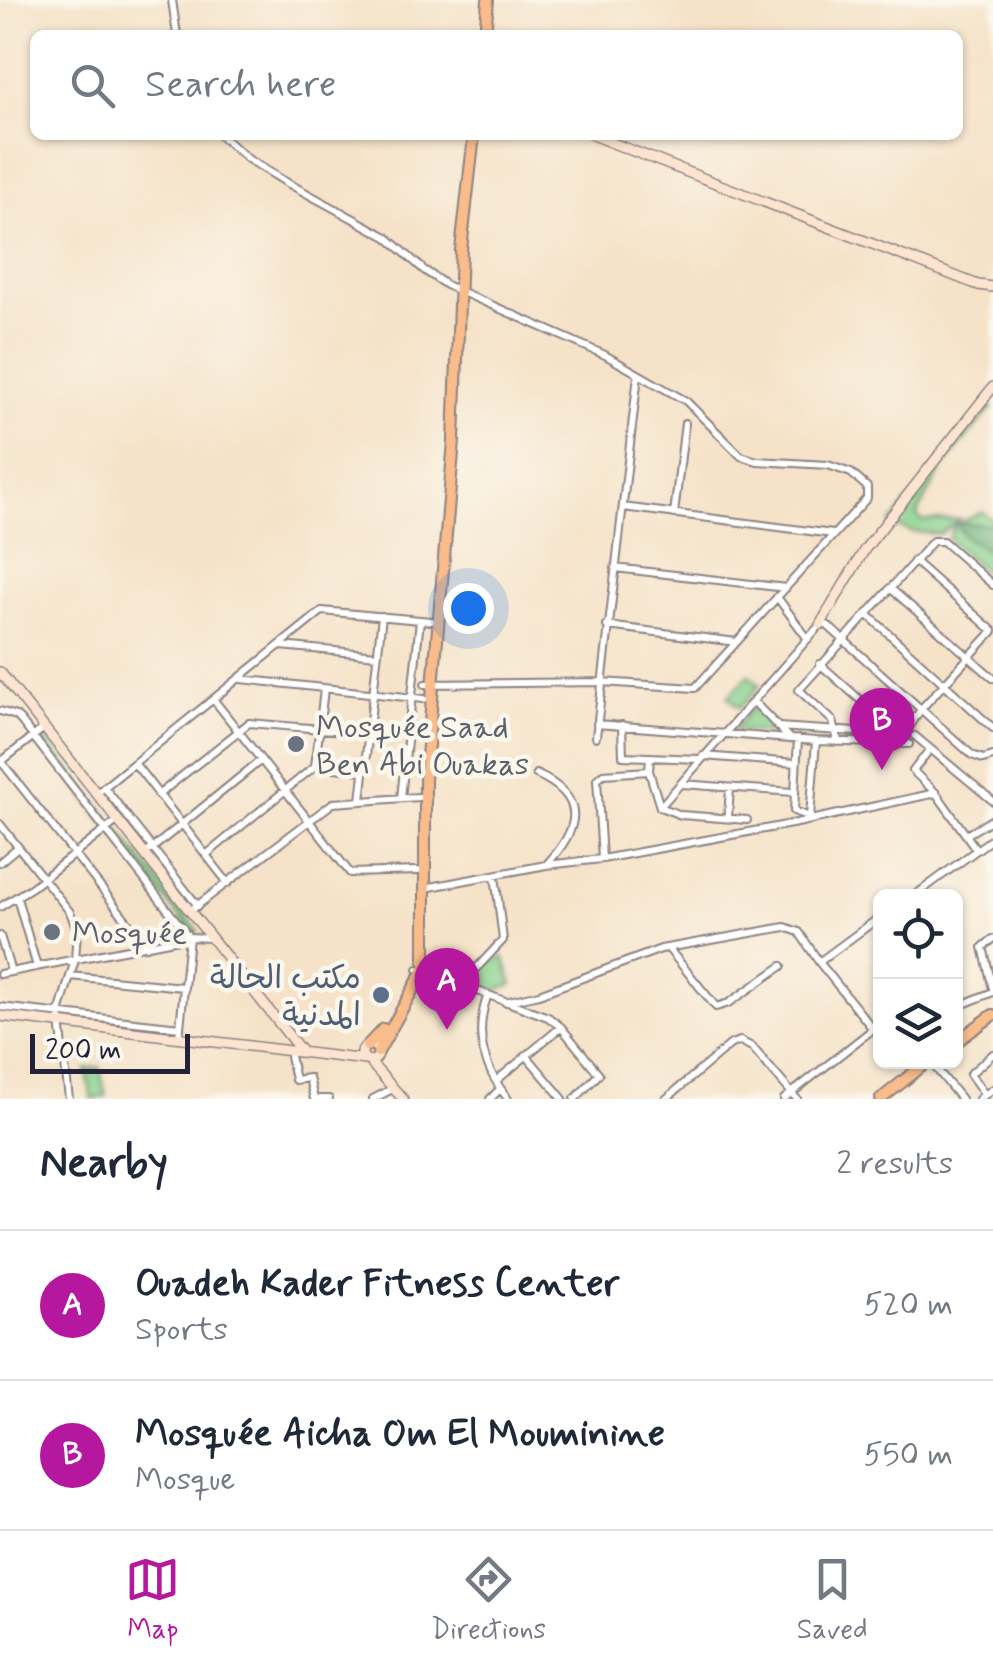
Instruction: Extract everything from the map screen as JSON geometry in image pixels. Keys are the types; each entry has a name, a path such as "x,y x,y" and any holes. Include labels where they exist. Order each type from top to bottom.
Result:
{"main road":[{"path":"485,30 488,0"},
{"path":"0,1016 60,1018 180,1032 347,1058 370,1054 421,970 426,621 446,461 470,140"},
{"path":"605,140 993,288"},
{"path":"421,970 418,698 428,684 453,464 457,290"},
{"path":"820,625 865,549 993,387"},
{"path":"0,672 100,790 117,821 148,851 193,909 209,938 302,1052"},
{"path":"963,1037 993,1016"},
{"path":"370,1054 403,1099"},
{"path":"881,1099 920,1069"}],"street":[{"path":"172,0 176,30"},
{"path":"226,140 284,181 388,236 424,270 457,290 604,356 698,409 741,456 758,461 828,465 860,480 866,487 867,498 696,688 601,682 428,684"},
{"path":"596,737 638,374"},
{"path":"674,514 685,423"},
{"path":"623,507 833,534"},
{"path":"838,741 833,721 799,690 933,541 939,538 993,585"},
{"path":"902,734 993,632 914,561"},
{"path":"616,568 786,588"},
{"path":"890,588 993,678"},
{"path":"778,597 808,639"},
{"path":"261,760 148,851 100,790 322,611 426,621 401,798"},
{"path":"866,614 993,728"},
{"path":"361,800 382,616"},
{"path":"660,807 820,625 827,625 977,759 993,756"},
{"path":"607,626 737,642"},
{"path":"279,646 378,655"},
{"path":"820,664 909,744"},
{"path":"239,679 418,698"},
{"path":"206,855 315,766 324,689"},
{"path":"214,700 350,872 418,871"},
{"path":"753,701 794,739 794,811 810,819"},
{"path":"0,711 16,716 33,736 189,938 180,1032"},
{"path":"158,794 253,721 369,733"},
{"path":"597,724 909,744"},
{"path":"622,725 621,755 796,763"},
{"path":"778,727 910,732 993,801"},
{"path":"44,728 0,761 147,946"},
{"path":"909,744 915,736"},
{"path":"810,819 816,740"},
{"path":"930,750 913,772 936,793 976,849"},
{"path":"650,757 660,807"},
{"path":"135,764 228,884"},
{"path":"315,766 364,771"},
{"path":"602,858 597,779 602,774 650,771"},
{"path":"536,774 564,790 574,812 566,842 546,865"},
{"path":"681,784 794,792"},
{"path":"728,817 730,788"},
{"path":"424,888 936,793"},
{"path":"193,909 337,801 419,797"},
{"path":"660,807 681,815 747,820"},
{"path":"966,835 993,819"},
{"path":"0,907 117,821"},
{"path":"0,824 44,878 77,930 75,960 60,1018 69,1099"},
{"path":"923,889 993,838"},
{"path":"0,862 18,847"},
{"path":"460,986 503,940 495,875"},
{"path":"17,898 37,967"},
{"path":"819,962 873,922"},
{"path":"505,1002 539,994 668,948 785,927 799,932 819,962 873,1023"},
{"path":"0,936 10,972"},
{"path":"0,974 189,938 209,938"},
{"path":"963,1003 993,990 984,944 993,939"},
{"path":"668,948 716,1007 782,966"},
{"path":"421,970 548,1018 562,1027 600,1074 575,1099"},
{"path":"70,976 184,987"},
{"path":"487,997 478,1034 498,1085 508,1099"},
{"path":"0,1006 60,1018"},
{"path":"490,1099 526,1056 562,1027"},
{"path":"784,1099 794,1096 873,1031"},
{"path":"666,1099 731,1044 740,1041 752,1047 794,1096"},
{"path":"289,1050 296,1080 309,1078 316,1099 329,1099"},
{"path":"993,1054 970,1074 982,1097 993,1090"},
{"path":"526,1056 563,1099"},
{"path":"935,1069 961,1099"},
{"path":"373,1099 394,1088"}],"green space":[{"path":"988,406 992,408 943,467 917,515 922,521 960,519 940,534 912,532 890,524"},
{"path":"982,512 993,524 957,525 993,553 993,579 948,539 954,526"},
{"path":"956,524 993,524 993,553 965,537"},
{"path":"749,675 760,685 740,708 728,697"},
{"path":"752,708 778,733 733,731"},
{"path":"42,733 111,820 106,824 38,737"},
{"path":"117,828 198,931 193,934 112,831"},
{"path":"504,957 513,984 494,991 468,981 487,963"},
{"path":"100,1067 106,1097 92,1099 86,1069"}],"place":[{"name":"Mosquée Saad Ben Abi Ouakas","path":"296,744"},
{"name":"Mosquée Aicha Om El Mouminine","path":"882,770"},
{"name":"Mosquée","path":"52,932"},
{"name":"مكتب الحالة المدنية","path":"381,995"},
{"name":"Ouadeh Kader Fitness Center","path":"447,1030"}]}
